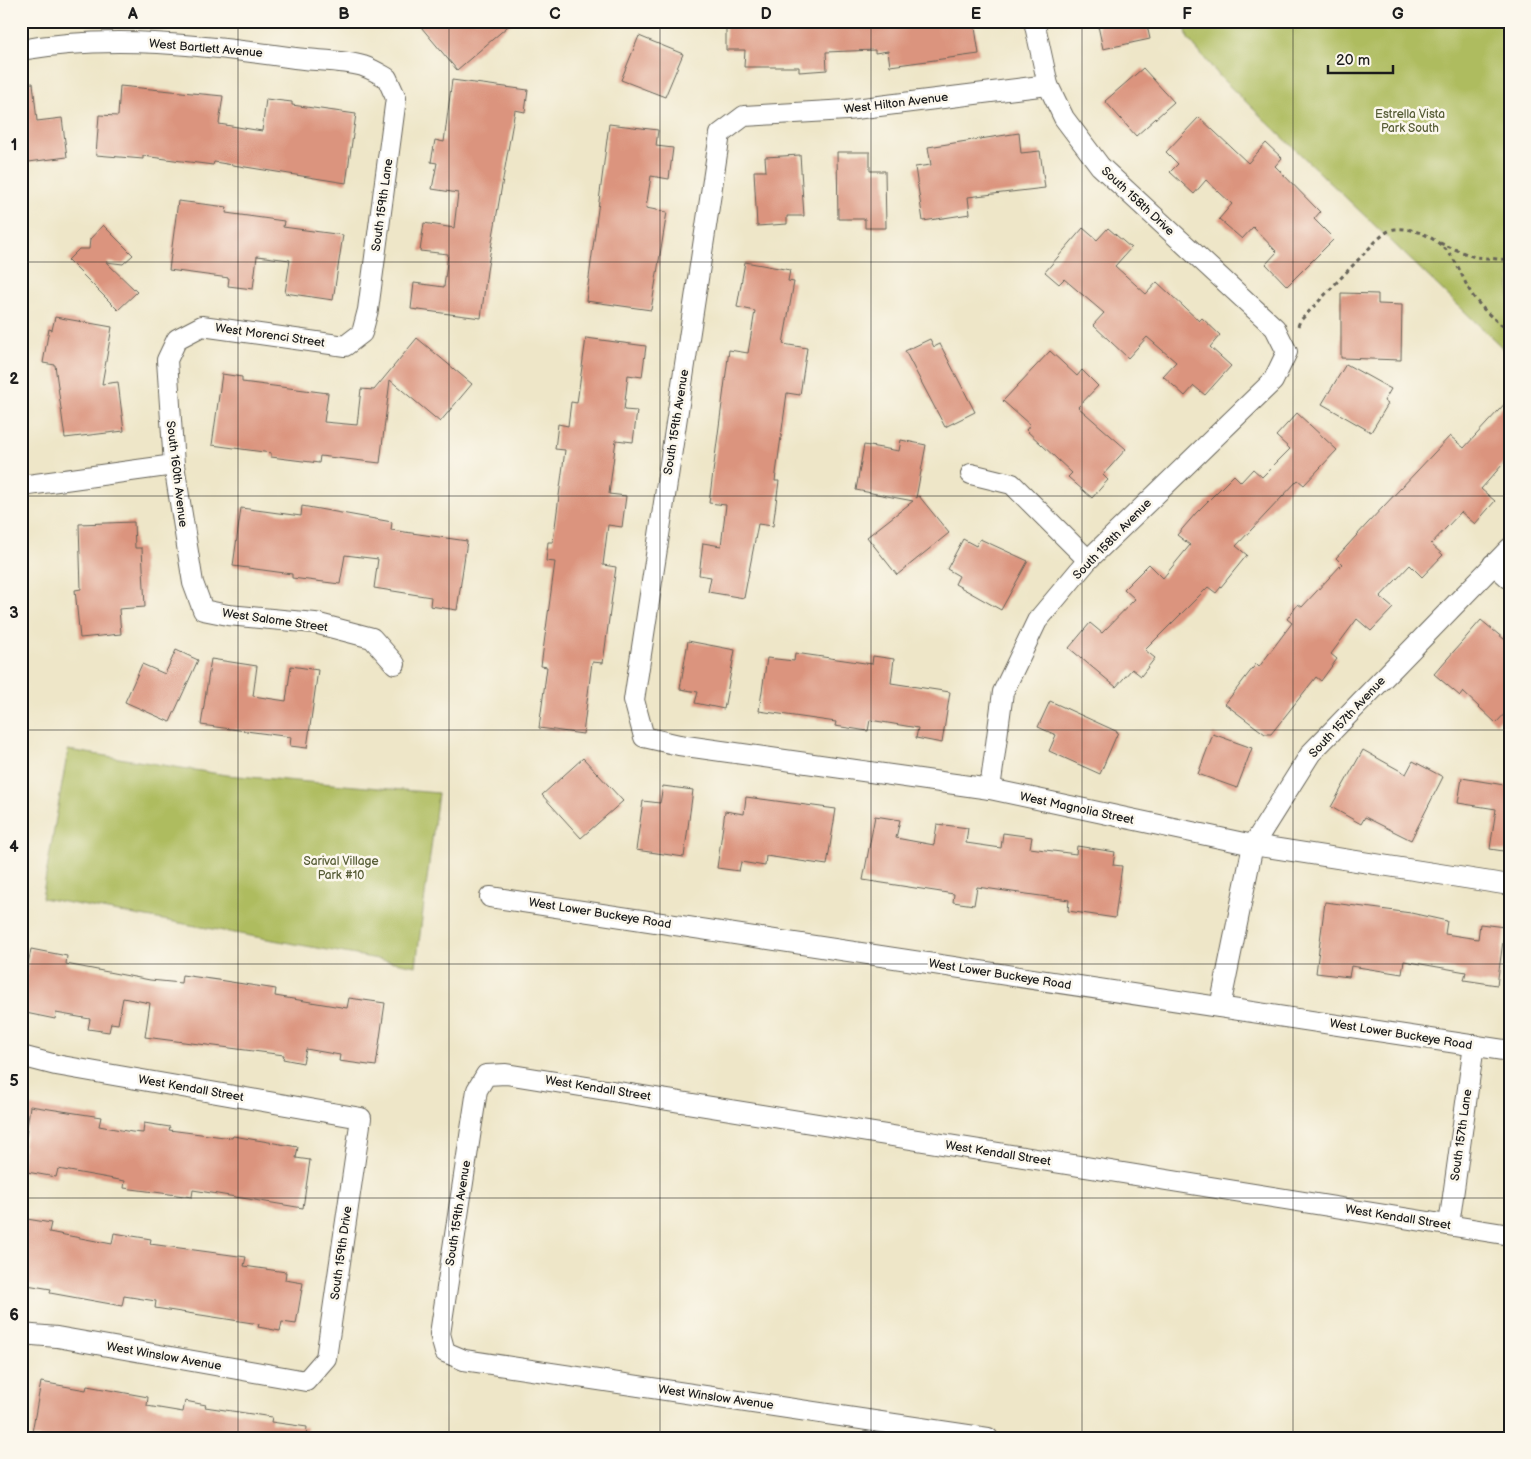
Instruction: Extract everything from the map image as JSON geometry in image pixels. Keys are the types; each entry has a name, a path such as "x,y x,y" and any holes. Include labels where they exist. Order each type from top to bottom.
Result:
{"street":[{"name":"South 158th Drive","path":"1034,21 1048,85 1064,118 1100,166 1275,328 1288,352"},
{"name":"West Bartlett Avenue","path":"21,50 45,46 106,42 234,49 363,66 387,78"},
{"name":"South 159th Lane","path":"362,333 368,310 396,98 387,78"},
{"name":"West Hilton Avenue","path":"744,116 847,110 1048,85"},
{"name":"South 159th Avenue","path":"644,737 634,700 720,134 744,116"},
{"name":"West Morenci Street","path":"177,339 202,326 345,346 362,333"},
{"name":"South 160th Avenue","path":"177,339 167,360 174,465 193,583 203,610"},
{"name":"South 158th Avenue","path":"990,789 1003,692 1037,621 1088,560 1273,380 1288,352"},
{"path":"21,486 174,465"},
{"path":"971,474 1012,484 1088,560"},
{"name":"South 157th Avenue","path":"1220,1007 1253,845 1311,753 1510,548"},
{"path":"1493,564 1510,579"},
{"name":"West Salome Street","path":"203,610 228,615 316,624 372,638 394,664"},
{"name":"West Magnolia Street","path":"644,737 679,745 990,789 1253,845 1510,884"},
{"name":"West Lower Buckeye Road","path":"490,897 1510,1050"},
{"name":"South 157th Lane","path":"1449,1225 1474,1045"},
{"name":"West Kendall Street","path":"21,1056 56,1065 361,1118"},
{"name":"West Kendall Street","path":"486,1075 506,1074 1510,1235"},
{"name":"South 159th Avenue","path":"445,1352 440,1334 477,1090 486,1075"},
{"name":"South 159th Drive","path":"306,1380 326,1358 361,1118"},
{"name":"West Winslow Avenue","path":"21,1334 57,1338 306,1380"},
{"name":"West Winslow Avenue","path":"445,1352 464,1360 988,1438"}],"path":[{"path":"1288,352 1300,321 1386,232 1394,229 1405,229 1474,256 1510,260"},
{"path":"1439,243 1455,260 1476,300 1510,331"}],"green space":[{"name":"Estrella Vista Park South","path":"1184,21 1510,21 1510,355 1222,79 1188,39"},
{"name":"Sarival Village Park #10","path":"68,750 226,775 438,793 416,966 42,898"}],"building":[{"path":"416,21 514,21 457,70"},
{"path":"726,21 974,21 979,54 890,66 888,51 875,53 875,50 826,52 827,70 799,72 799,67 744,67 745,50 726,50"},
{"path":"1097,21 1146,21 1150,39 1103,49"},
{"path":"639,36 683,54 665,97 621,80"},
{"path":"1143,68 1174,102 1136,136 1105,101"},
{"path":"452,80 528,90 525,112 515,110 487,271 481,318 411,309 414,283 444,287 448,254 420,251 424,223 454,228 458,193 432,189 437,163 431,162 435,140 444,142"},
{"path":"33,83 37,121 62,118 67,157 21,163 21,84"},
{"path":"120,86 223,96 219,124 262,131 266,99 292,102 292,105 356,114 346,183 214,162 213,165 143,156 143,159 96,155 99,115 118,116"},
{"path":"1199,117 1248,163 1266,143 1282,158 1275,166 1320,212 1314,219 1334,239 1287,286 1266,264 1277,252 1253,227 1242,239 1219,219 1232,204 1206,180 1194,194 1170,172 1178,164 1166,152"},
{"path":"609,124 658,130 656,146 673,148 669,179 651,176 646,208 667,212 651,310 586,301"},
{"path":"1019,133 1021,153 1040,151 1045,188 968,197 970,214 923,221 915,167 931,165 928,147"},
{"path":"837,152 870,152 870,171 885,171 886,228 865,228 865,219 838,219"},
{"path":"800,155 804,216 787,216 787,224 757,226 754,171 766,171 765,157"},
{"path":"178,201 227,207 226,213 284,221 283,227 343,235 333,300 285,293 290,260 257,256 253,289 228,286 229,278 169,270"},
{"path":"103,225 133,255 123,264 106,262 137,292 118,310 68,260 79,249 89,249 90,239"},
{"path":"1083,228 1097,240 1108,228 1131,248 1115,266 1146,294 1157,282 1199,321 1202,318 1220,335 1210,347 1231,366 1205,395 1194,386 1185,396 1163,376 1176,362 1147,337 1128,358 1093,325 1104,313 1064,279 1059,284 1045,272"},
{"path":"745,262 790,270 788,281 794,282 783,344 807,348 800,395 787,393 775,481 779,481 773,526 758,524 744,598 708,592 711,577 699,575 703,543 721,546 726,505 709,503 729,350 748,353 755,311 737,307"},
{"path":"1341,293 1378,294 1378,304 1402,305 1401,360 1341,358"},
{"path":"55,317 112,327 102,384 118,382 124,431 65,438 55,365 43,363 49,329 52,330"},
{"path":"417,338 472,384 440,422 390,380 380,463 320,456 319,463 271,457 271,453 212,445 222,374 242,377 242,382 328,393 324,422 357,425 361,389 374,390"},
{"path":"586,338 646,346 642,377 628,375 624,410 637,411 633,442 616,440 609,494 626,496 622,527 608,525 603,565 616,567 603,663 592,662 583,734 539,728 547,667 541,666 555,562 546,561 548,542 553,542 565,450 555,449 558,424 568,426 571,402 577,403"},
{"path":"930,339 934,347 940,344 975,412 945,427 905,351"},
{"path":"1050,351 1077,376 1082,370 1098,386 1078,407 1126,449 1103,475 1108,480 1092,498 1068,477 1072,473 1026,430 1030,425 1003,401"},
{"path":"1346,364 1391,389 1384,401 1388,404 1371,432 1322,404"},
{"path":"1510,398 1510,456 1481,489 1495,501 1475,524 1461,512 1431,544 1443,555 1422,577 1410,565 1380,597 1393,608 1371,631 1357,619 1331,654 1337,659 1321,681 1316,677 1271,734 1265,734 1225,704 1256,664 1259,667 1292,623 1287,619 1298,604 1302,607 1342,564 1336,558 1367,524 1450,436 1464,448"},
{"path":"1297,413 1337,450 1304,485 1298,480 1236,546 1247,555 1216,593 1208,587 1145,650 1155,658 1141,676 1132,669 1116,687 1069,648 1090,623 1102,633 1135,599 1124,589 1149,564 1163,578 1190,545 1177,535 1234,475 1241,482 1253,469 1262,477 1290,449 1276,436"},
{"path":"901,440 926,445 916,498 919,496 949,533 897,575 867,537 913,501 856,490 864,445 899,451"},
{"path":"302,506 392,522 391,530 467,541 457,610 430,606 431,597 374,588 378,559 345,555 340,584 292,578 292,574 233,566 241,508 301,516"},
{"path":"134,522 135,548 142,548 145,607 119,609 121,634 80,638 75,590 81,589 79,524"},
{"path":"963,539 976,546 980,539 1028,561 1001,610 955,584 959,576 947,569"},
{"path":"1481,620 1510,644 1510,708 1496,723 1463,692 1460,696 1434,674"},
{"path":"688,641 735,650 724,709 695,703 698,692 680,689"},
{"path":"176,650 198,660 170,722 125,702 142,664 165,674"},
{"path":"795,653 872,664 873,656 894,659 891,683 950,692 942,743 916,738 918,728 870,720 868,731 835,726 836,722 759,711 767,658 794,661"},
{"path":"211,659 257,666 253,696 286,701 291,666 318,670 307,748 290,746 291,737 201,725"},
{"path":"1050,701 1118,732 1100,774 1049,751 1056,735 1038,727"},
{"path":"1213,734 1252,748 1237,788 1198,774"},
{"path":"1363,750 1406,774 1413,761 1443,777 1411,840 1365,817 1361,824 1331,807"},
{"path":"583,758 623,801 581,838 542,795"},
{"path":"1462,778 1510,786 1510,852 1490,849 1496,809 1458,803"},
{"path":"663,786 693,790 684,857 636,850 643,801 660,803"},
{"path":"746,797 836,809 827,865 766,856 765,866 741,862 739,871 717,868 725,811 744,814"},
{"path":"875,816 900,820 896,838 934,845 937,824 968,828 966,843 1001,848 1003,833 1032,837 1030,848 1076,854 1077,846 1115,852 1113,865 1122,866 1115,918 1068,911 1069,900 977,887 974,905 953,902 954,894 863,880"},
{"path":"1325,902 1411,913 1447,921 1445,934 1478,939 1480,924 1505,927 1497,985 1464,980 1466,972 1404,961 1402,974 1351,966 1349,977 1316,973"},
{"path":"31,949 67,956 66,964 150,980 181,983 182,975 218,980 276,989 275,996 347,1008 349,998 385,1003 376,1066 339,1061 340,1055 306,1049 303,1063 283,1059 284,1055 145,1037 150,1003 123,998 118,1024 111,1023 109,1032 88,1029 90,1019 56,1013 55,1019 21,1012 21,1000"},
{"path":"30,1106 101,1117 99,1126 132,1132 143,1133 144,1123 170,1127 169,1130 232,1138 233,1136 298,1147 296,1158 310,1160 303,1208 193,1190 192,1197 124,1188 125,1181 58,1169 56,1177 21,1171"},
{"path":"21,1218 51,1223 49,1232 112,1244 114,1233 151,1239 150,1244 246,1257 244,1266 286,1272 285,1280 303,1283 296,1324 282,1322 280,1331 258,1327 259,1324 155,1308 156,1301 124,1296 122,1306 50,1293 51,1289 21,1284"},
{"path":"41,1382 86,1390 87,1386 148,1397 147,1406 183,1412 185,1401 206,1405 205,1407 272,1417 271,1422 307,1427 306,1438 31,1438"}]}
